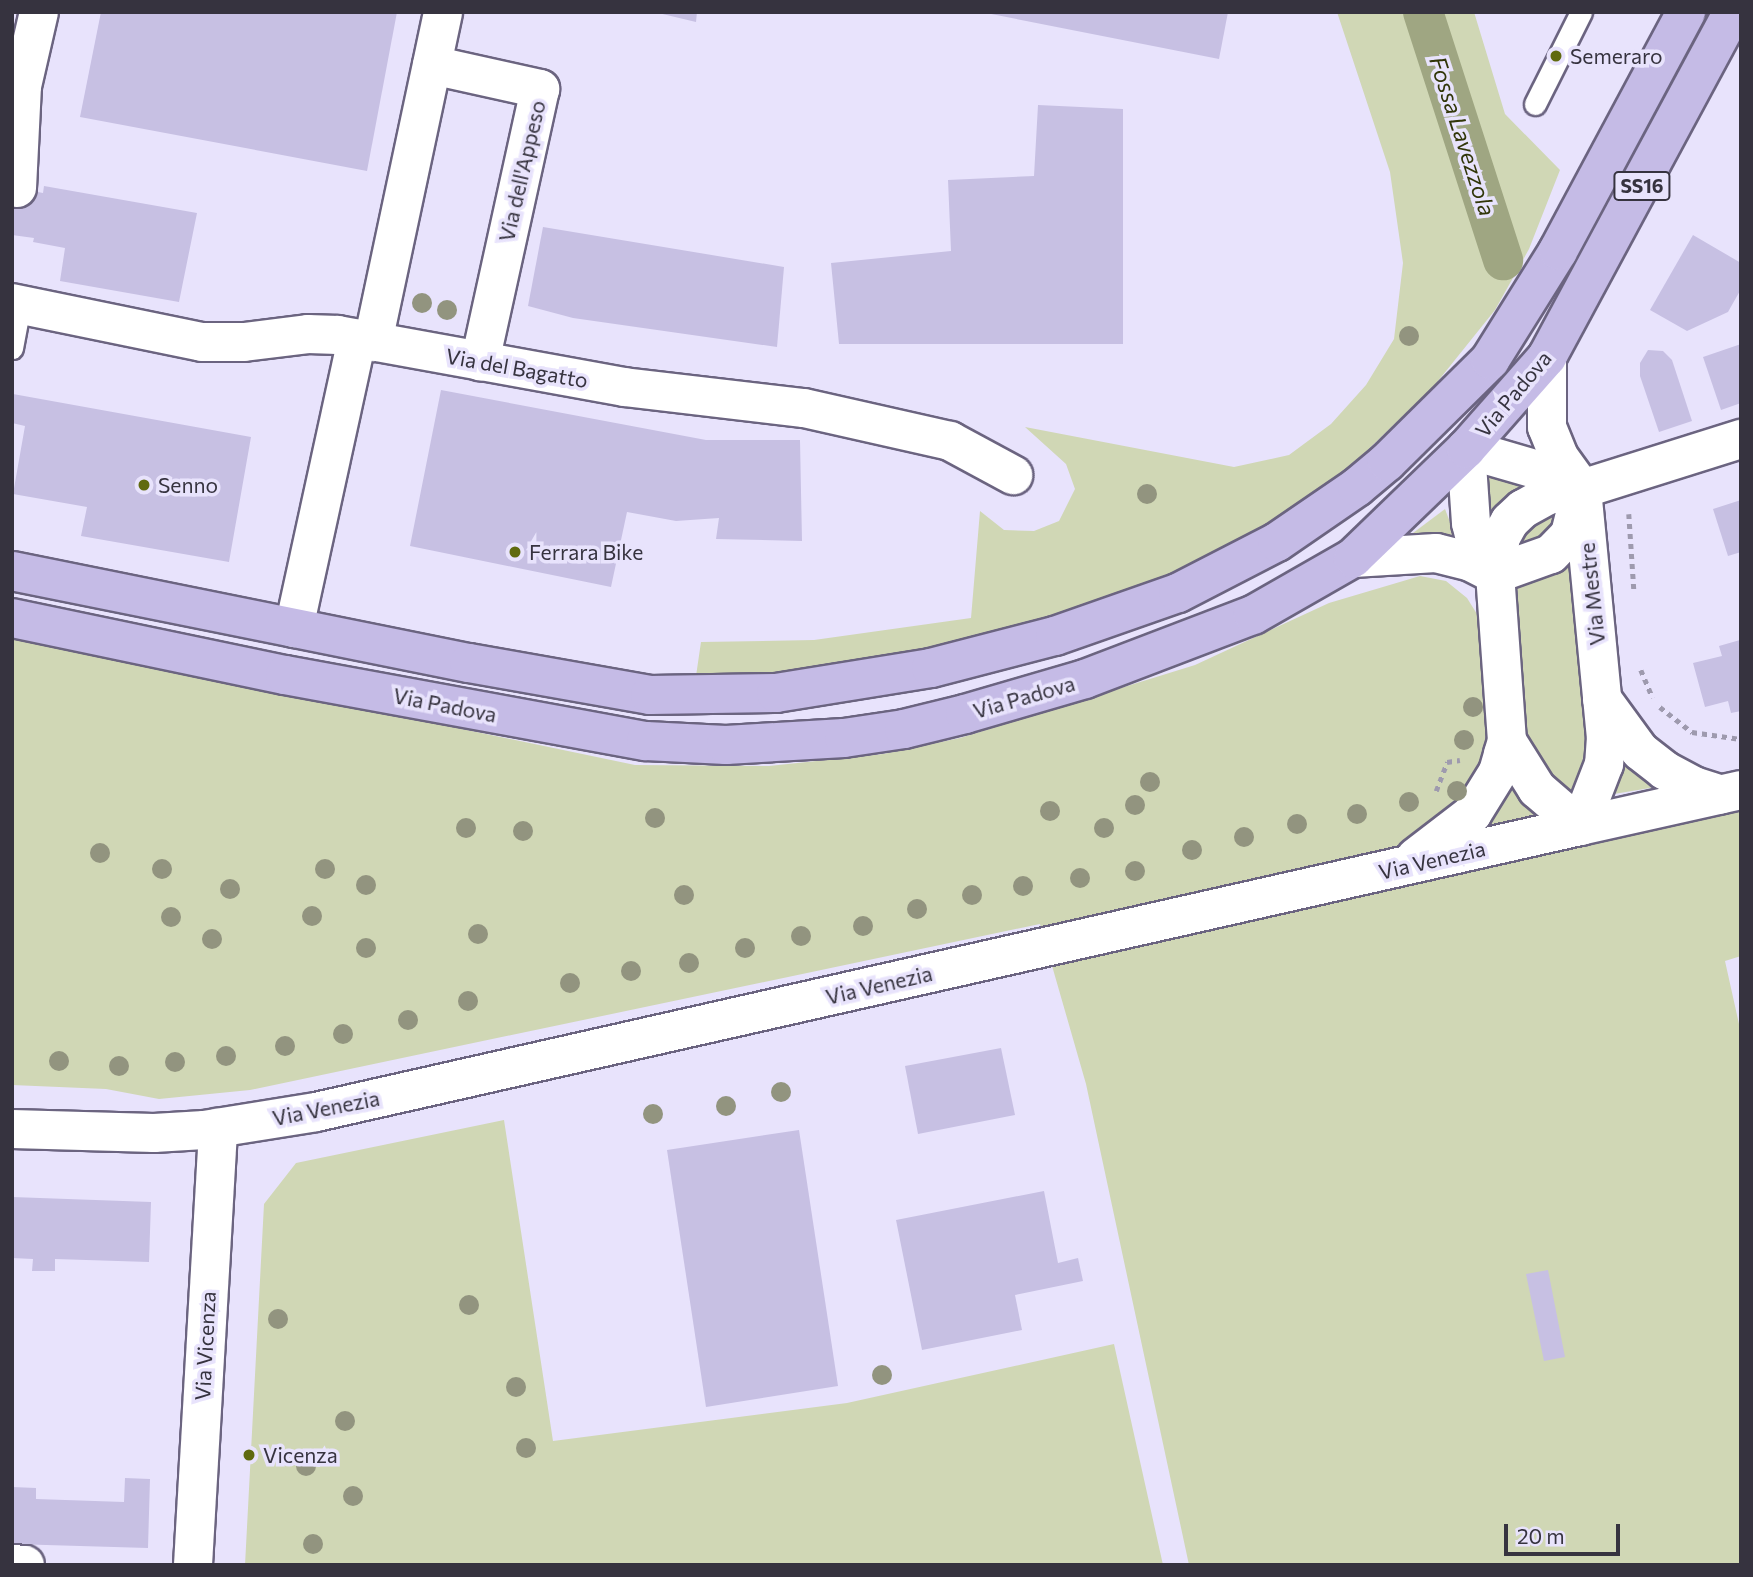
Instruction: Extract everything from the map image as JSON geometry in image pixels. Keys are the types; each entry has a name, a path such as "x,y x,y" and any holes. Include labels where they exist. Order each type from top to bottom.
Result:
{"main road":[{"name":"Via Padova","path":"12,571 294,628 650,695 776,693 931,668 1055,636 1178,593 1277,542 1357,486 1490,360 1558,251 1686,12"},
{"name":"Via Padova","path":"12,618 285,675 646,741 726,745 844,738 904,729 1085,679 1252,615 1353,558 1466,449 1547,357 1733,12"},
{"path":"1658,66 1698,78"},
{"path":"1432,415 1466,449"},
{"path":"285,675 294,628"},
{"path":"646,741 650,695"}],"street":[{"path":"16,188 22,86 38,12"},
{"path":"294,628 443,12"},
{"name":"Via dell'Appeso","path":"432,65 540,89 480,361"},
{"name":"Via del Bagatto","path":"16,304 202,342 222,344 308,334 365,340 624,387 804,408 950,441 1013,475"},
{"path":"1547,357 1547,427 1559,457 1582,489"},
{"path":"1401,867 1472,814 1498,772 1507,741 1496,574 1502,537 1510,522 1548,495 1582,489 1741,439"},
{"path":"1496,574 1476,543 1471,523 1466,449 1545,472 1582,489"},
{"name":"Via Mestre","path":"1496,574 1551,554 1570,534 1582,489"},
{"name":"Via Mestre","path":"1580,826 1604,764 1606,737 1582,489"},
{"path":"1353,558 1436,553 1471,562 1496,574"},
{"path":"1602,699 1648,758 1694,786 1731,793"},
{"path":"1507,741 1537,789 1580,826"},
{"name":"Via Venezia","path":"12,1129 130,1134 218,1128 316,1112 1731,793"},
{"name":"Via Vicenza","path":"193,1565 218,1128"},
{"path":"12,1564 25,1565"}],"lane":[{"path":"1535,104 1581,12"},
{"path":"12,348 16,304"}],"path":[{"path":"1626,475 1634,595"},
{"path":"1639,662 1655,703 1674,721 1692,732 1741,739"}],"green space":[{"path":"1337,12 1474,12 1505,114 1560,170 1529,249 1495,310 1434,386 1347,470 1254,537 1145,589 1013,633 859,665 778,677 696,676 701,642 814,640 971,618 980,511 1004,530 1034,531 1059,521 1075,489 1066,464 1025,427 1234,467 1289,455 1331,424 1366,385 1394,339 1403,263 1390,172"},
{"path":"1480,473 1532,487 1491,528"},
{"path":"1555,504 1570,514 1549,539 1506,558 1536,516"},
{"path":"1445,509 1459,546 1409,536"},
{"path":"1578,548 1594,749 1574,809 1545,775 1540,757 1521,730 1512,581"},
{"path":"1420,576 1446,581 1467,598 1482,622 1496,711 1486,775 1420,836 1389,850 1741,801 1741,956 1725,961 1741,1033 1741,1565 1189,1565 1086,1084 1040,924 250,1090 159,1099 106,1089 12,1085 12,635 635,765 769,766 883,754 960,738 1195,665 1329,603"},
{"path":"1616,735 1674,784 1608,795"},
{"path":"1508,763 1547,815 1467,831"},
{"path":"504,1120 553,1441 847,1403 1114,1344 1163,1565 245,1565 264,1204 296,1163"}],"building":[{"path":"101,12 397,12 367,171 80,117"},
{"path":"654,12 697,12 696,22"},
{"path":"981,12 1228,12 1219,59"},
{"path":"1038,105 1123,109 1123,344 839,344 831,263 951,251 948,180 1034,176"},
{"path":"44,186 197,213 179,302 60,281 65,248 33,242 34,238 12,235 12,187 43,193"},
{"path":"543,227 784,267 777,347 573,318 528,306"},
{"path":"1693,235 1741,263 1741,289 1728,312 1687,331 1650,310"},
{"path":"1741,344 1741,403 1721,410 1703,357"},
{"path":"1648,350 1663,351 1672,360 1692,421 1659,432 1640,376 1640,363"},
{"path":"441,390 706,440 800,440 802,541 716,539 719,518 676,521 627,512 611,587 410,546"},
{"path":"13,394 251,437 229,562 81,536 87,507 13,494 25,426 12,423"},
{"path":"1741,500 1741,552 1728,556 1713,509"},
{"path":"1740,640 1741,711 1731,713 1728,701 1705,707 1693,663 1722,656 1719,646"},
{"path":"1001,1048 1015,1115 918,1134 905,1066"},
{"path":"799,1130 838,1386 706,1407 667,1150"},
{"path":"1044,1191 1058,1263 1078,1258 1083,1281 1015,1295 1022,1330 922,1350 896,1220"},
{"path":"12,1197 151,1202 149,1262 55,1259 55,1271 32,1271 33,1259 12,1258"},
{"path":"1548,1270 1565,1357 1544,1361 1526,1274"},
{"path":"125,1478 150,1479 148,1548 12,1544 12,1487 36,1488 36,1499 124,1502"}],"waterway":[{"name":"Fossa Lavezzola","path":"1423,12 1503,260"}],"place":[{"name":"Semeraro","path":"1556,56"},
{"name":"Senno","path":"144,485"},
{"name":"Ferrara Bike","path":"515,552"},
{"name":"Vicenza","path":"249,1455"}]}
